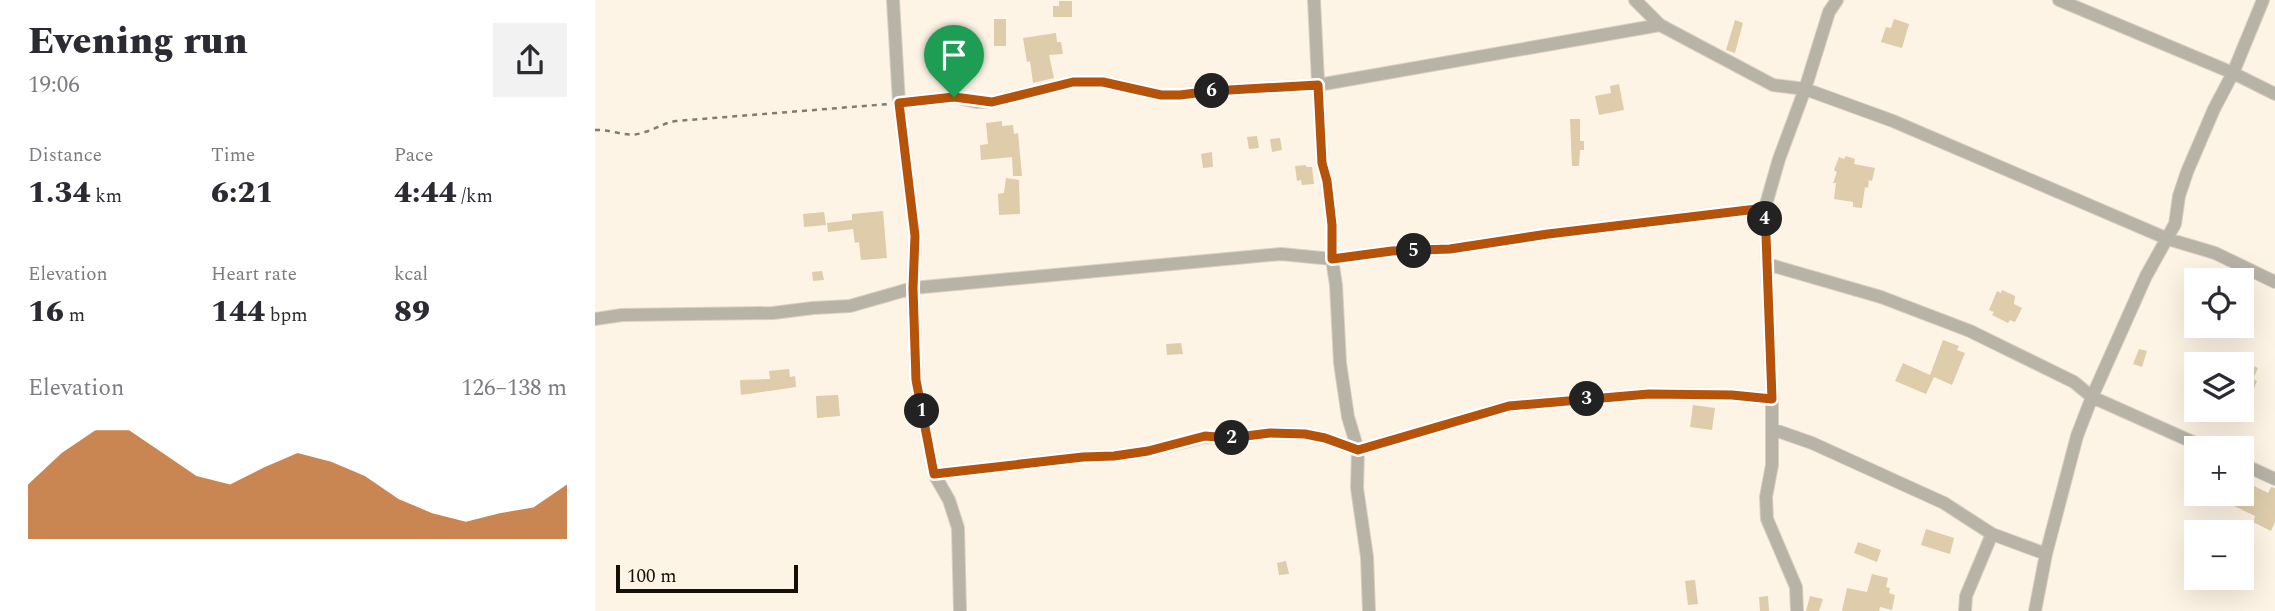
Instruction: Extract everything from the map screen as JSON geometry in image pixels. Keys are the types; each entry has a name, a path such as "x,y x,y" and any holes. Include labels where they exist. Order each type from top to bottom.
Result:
{"street":[{"path":"893,0 899,103 915,236 913,288 916,380 934,474 949,500 958,528 960,611"},
{"path":"1314,0 1322,163 1332,225 1340,363 1348,417 1358,450 1357,488 1367,557 1369,611"},
{"path":"1635,0 1660,25 1773,85 1805,89 1893,121 2168,239 2215,253 2275,282"},
{"path":"1797,611 1796,587 1767,519 1766,496 1772,465 1772,399 1765,208 1829,12 1837,0"},
{"path":"2059,0 2233,73 2275,94"},
{"path":"2035,611 2046,554 2077,436 2146,276 2175,224 2179,196 2187,172 2263,0"},
{"path":"899,103 954,97 992,102 1073,82 1103,82 1161,95 1318,85 1660,25"},
{"path":"595,319 622,315 773,313 850,306 913,288 1280,254 1332,259 1392,251 1450,249 1548,234 1765,208"},
{"path":"1767,264 1881,297 1970,331 2074,383 2092,397 2184,438"},
{"path":"934,474 1114,456 1148,451 1205,436 1230,438 1270,433 1305,434 1358,450 1509,406 1649,394 1732,395 1772,399"},
{"path":"1772,429 1812,443 1944,503 1992,534 2046,554"},
{"path":"2254,469 2275,479"},
{"path":"1965,611 1966,596 1992,534"}],"path":[{"path":"595,130 615,134 641,134 663,123 676,121 899,103"}],"building":[{"path":"1059,1 1072,1 1072,17 1053,17 1053,6 1059,6"},
{"path":"994,19 1006,19 1006,46 994,46"},
{"path":"1894,19 1909,24 1902,48 1881,42 1886,27 1891,28"},
{"path":"1735,20 1743,23 1735,53 1726,50"},
{"path":"1056,33 1063,54 1049,55 1054,78 1033,83 1023,38"},
{"path":"1619,84 1624,110 1599,115 1595,96 1611,93 1610,86"},
{"path":"1570,119 1580,119 1580,141 1584,141 1584,150 1580,150 1579,166 1572,166"},
{"path":"1002,121 1002,126 1013,125 1014,134 1018,133 1022,176 1013,176 1012,157 981,160 980,145 988,144 986,123"},
{"path":"1257,136 1259,148 1249,149 1247,137"},
{"path":"1280,138 1282,150 1272,152 1270,139"},
{"path":"1212,152 1213,167 1203,168 1201,154"},
{"path":"1846,156 1855,159 1854,164 1875,168 1872,181 1869,180 1868,188 1865,187 1862,208 1853,207 1853,202 1834,199 1836,183 1833,183 1837,172 1834,170 1839,157 1844,159"},
{"path":"1295,166 1312,167 1314,184 1302,185 1301,180 1297,181"},
{"path":"1006,178 1019,180 1020,214 999,215 998,194 1004,193"},
{"path":"883,211 887,258 861,260 859,242 855,243 853,229 828,232 827,223 852,220 852,214"},
{"path":"824,212 826,225 804,227 803,214"},
{"path":"822,271 824,280 813,281 812,272"},
{"path":"2002,290 2015,296 2014,304 2022,308 2015,322 2010,320 2008,323 1992,315 1994,312 1989,310 1997,291 2001,293"},
{"path":"1943,340 1959,346 1957,350 1965,353 1952,385 1934,377 1926,394 1895,381 1903,363 1930,375"},
{"path":"1181,343 1183,354 1167,355 1166,344"},
{"path":"2139,349 2147,351 2142,367 2133,364"},
{"path":"789,369 790,377 795,376 796,387 741,395 740,380 770,379 769,371"},
{"path":"838,395 840,416 817,418 816,396"},
{"path":"1693,405 1715,408 1712,430 1690,427"},
{"path":"2254,486 2268,493 2271,487 2275,488 2275,522 2271,531 2254,522 2255,516 2234,506 2254,506"},
{"path":"1926,529 1954,538 1950,554 1921,545"},
{"path":"1858,542 1881,550 1877,562 1854,553"},
{"path":"1286,561 1289,574 1279,575 1277,563"},
{"path":"1872,574 1888,578 1886,587 1890,588 1889,593 1895,595 1892,610 1880,607 1879,611 1842,611 1847,588 1867,592"},
{"path":"1695,580 1698,604 1688,605 1685,581"},
{"path":"1768,596 1769,611 1760,611 1759,597"},
{"path":"1810,596 1823,599 1819,611 1806,611"}],"route":[{"path":"1073,82 1103,82 1161,95 1318,85 1322,163 1332,225 1332,259 1392,251 1450,249 1548,234 1765,208 1772,399 1732,395 1649,394 1509,406 1358,450 1305,434 1270,433 1230,438 1205,436 1148,451 1114,456 934,474 916,380 913,288 915,236 899,103 954,97 992,102 1073,82"}]}
